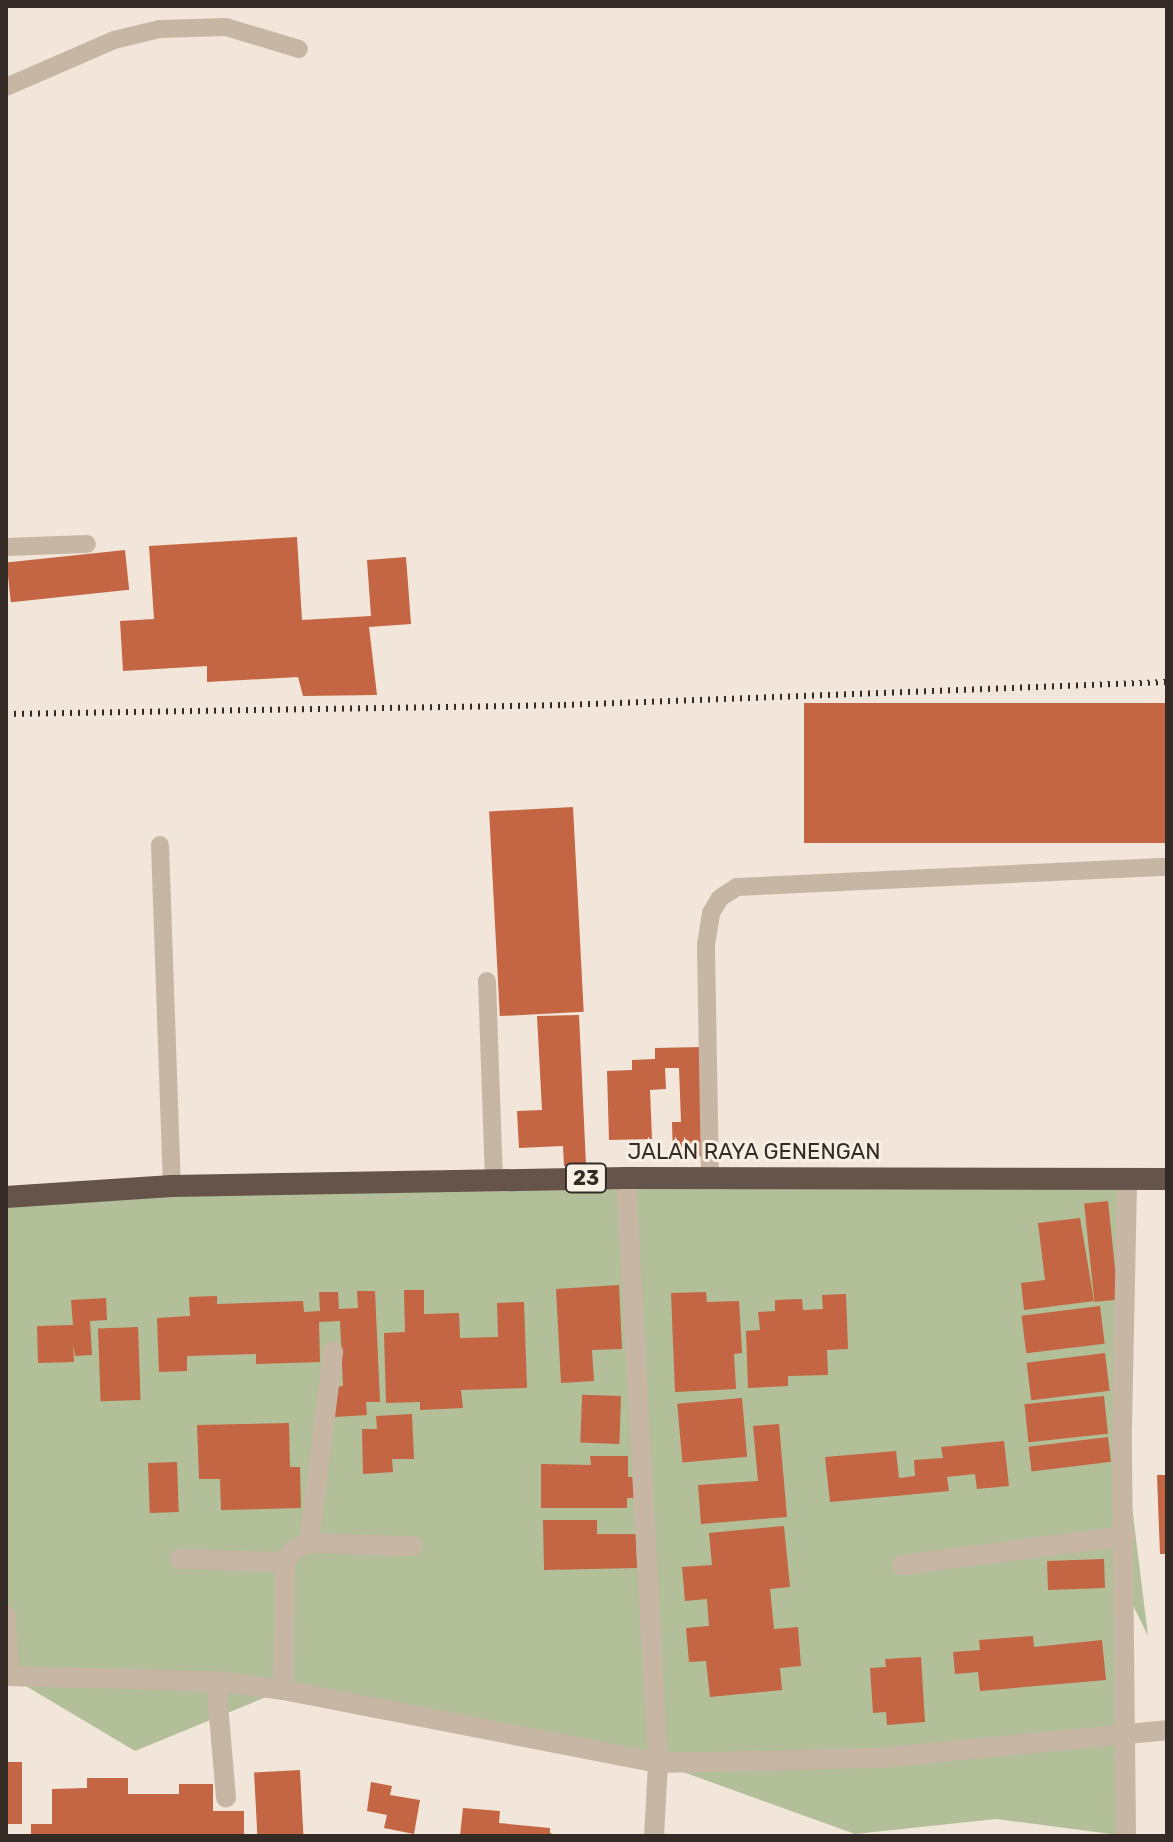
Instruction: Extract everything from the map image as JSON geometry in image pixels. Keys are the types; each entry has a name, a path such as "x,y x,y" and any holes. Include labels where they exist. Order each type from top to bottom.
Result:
{"highway":[{"name":"JALAN RAYA GENENGAN","path":"6,1197 172,1186 626,1178 1167,1179"}],"street":[{"path":"626,1178 658,1763 654,1836"},
{"path":"1126,1836 1122,1734 1125,1536 1122,1425 1127,1179"},
{"path":"309,1543 333,1352"},
{"path":"902,1565 1125,1536"},
{"path":"283,1690 285,1562 293,1550 309,1543 413,1546"},
{"path":"180,1559 285,1562"},
{"path":"6,1615 7,1676 216,1681 283,1690 658,1763 878,1758 1167,1730"},
{"path":"216,1681 226,1798"}],"lane":[{"path":"6,87 114,40 160,29 226,27 299,49"},
{"path":"6,547 87,544"},
{"path":"160,845 172,1186"},
{"path":"710,1177 706,945 711,913 720,898 737,887 1167,867"},
{"path":"487,981 494,1181"}],"green space":[{"path":"1127,1179 1122,1425 1148,1636 1127,1593 1126,1836 996,1819 855,1834 658,1763 283,1690 135,1751 9,1676 6,1682 6,1197"}],"building":[{"path":"297,537 302,620 371,616 367,560 406,557 411,624 369,627 377,695 303,696 298,677 207,682 207,666 123,671 120,621 154,619 149,546"},
{"path":"125,550 129,590 11,602 7,562"},
{"path":"804,703 1167,703 1167,843 804,843"},
{"path":"573,807 584,1012 500,1016 489,811"},
{"path":"579,1015 586,1165 564,1166 563,1146 519,1148 517,1111 542,1110 537,1016"},
{"path":"703,1047 707,1156 673,1157 672,1122 681,1122 679,1068 665,1068 666,1089 650,1090 652,1139 609,1140 607,1071 632,1070 632,1060 655,1059 655,1048"},
{"path":"1108,1201 1118,1299 1094,1302 1084,1204"},
{"path":"1080,1218 1094,1301 1024,1310 1021,1283 1045,1280 1038,1223"},
{"path":"619,1285 622,1349 592,1350 594,1381 561,1383 556,1289"},
{"path":"404,1290 424,1290 424,1314 459,1313 460,1338 498,1337 497,1303 524,1302 527,1388 461,1390 463,1408 420,1410 420,1402 386,1403 384,1333 405,1332"},
{"path":"357,1291 375,1291 380,1402 366,1402 367,1415 335,1417 334,1387 343,1386 340,1321 319,1322 320,1362 256,1364 256,1354 187,1356 187,1371 159,1372 157,1318 190,1316 189,1297 217,1296 217,1304 303,1301 304,1312 320,1311 319,1292 338,1292 339,1309 358,1308"},
{"path":"706,1292 707,1302 739,1301 742,1353 734,1354 736,1389 675,1392 671,1293"},
{"path":"846,1294 848,1349 827,1350 828,1375 788,1376 788,1386 748,1388 746,1331 760,1330 758,1312 775,1311 775,1300 802,1299 803,1310 823,1309 822,1295"},
{"path":"106,1298 107,1320 90,1321 92,1355 75,1356 73,1344 74,1362 38,1363 37,1326 73,1325 71,1300"},
{"path":"1100,1306 1105,1344 1026,1353 1022,1316"},
{"path":"138,1327 141,1400 101,1401 98,1328"},
{"path":"1105,1353 1110,1391 1031,1400 1027,1363"},
{"path":"582,1395 621,1396 619,1444 580,1443"},
{"path":"1104,1396 1108,1434 1028,1442 1024,1404"},
{"path":"742,1398 747,1457 682,1462 677,1404"},
{"path":"412,1414 414,1459 392,1459 393,1472 363,1474 362,1429 377,1429 376,1416"},
{"path":"289,1423 290,1467 300,1467 301,1508 221,1510 220,1479 199,1479 197,1425"},
{"path":"779,1424 787,1517 701,1524 698,1485 758,1481 753,1426"},
{"path":"1108,1437 1111,1462 1032,1472 1029,1447"},
{"path":"1004,1441 1009,1486 977,1489 975,1474 947,1477 949,1491 830,1502 825,1457 896,1451 899,1478 915,1476 914,1460 943,1458 941,1447"},
{"path":"590,1456 628,1456 628,1477 638,1477 637,1498 627,1498 627,1508 541,1508 541,1464 591,1465"},
{"path":"177,1462 179,1512 150,1513 148,1463"},
{"path":"1157,1475 1167,1475 1167,1554 1160,1554"},
{"path":"543,1520 597,1520 597,1534 636,1534 637,1568 544,1570"},
{"path":"784,1526 790,1587 770,1589 774,1629 798,1627 801,1666 780,1668 782,1690 710,1697 706,1661 689,1662 686,1628 709,1626 707,1599 685,1601 682,1567 712,1565 709,1533"},
{"path":"1104,1559 1105,1588 1048,1590 1047,1561"},
{"path":"1033,1636 1034,1647 1102,1640 1106,1680 980,1691 978,1672 955,1674 953,1652 980,1650 979,1640"},
{"path":"921,1657 925,1722 887,1725 886,1712 873,1713 870,1668 886,1667 885,1659"},
{"path":"6,1762 22,1762 22,1824 6,1824"},
{"path":"300,1770 303,1836 257,1836 254,1772"},
{"path":"87,1778 128,1778 128,1794 179,1794 179,1784 213,1784 213,1811 244,1811 244,1836 31,1836 31,1824 52,1824 52,1789 87,1788"},
{"path":"371,1782 392,1786 390,1795 420,1800 414,1834 384,1828 387,1815 367,1811"},
{"path":"463,1808 500,1811 499,1823 550,1828 550,1833 558,1836 460,1836"}],"railway":[{"path":"6,714 564,705 1167,682"}]}
